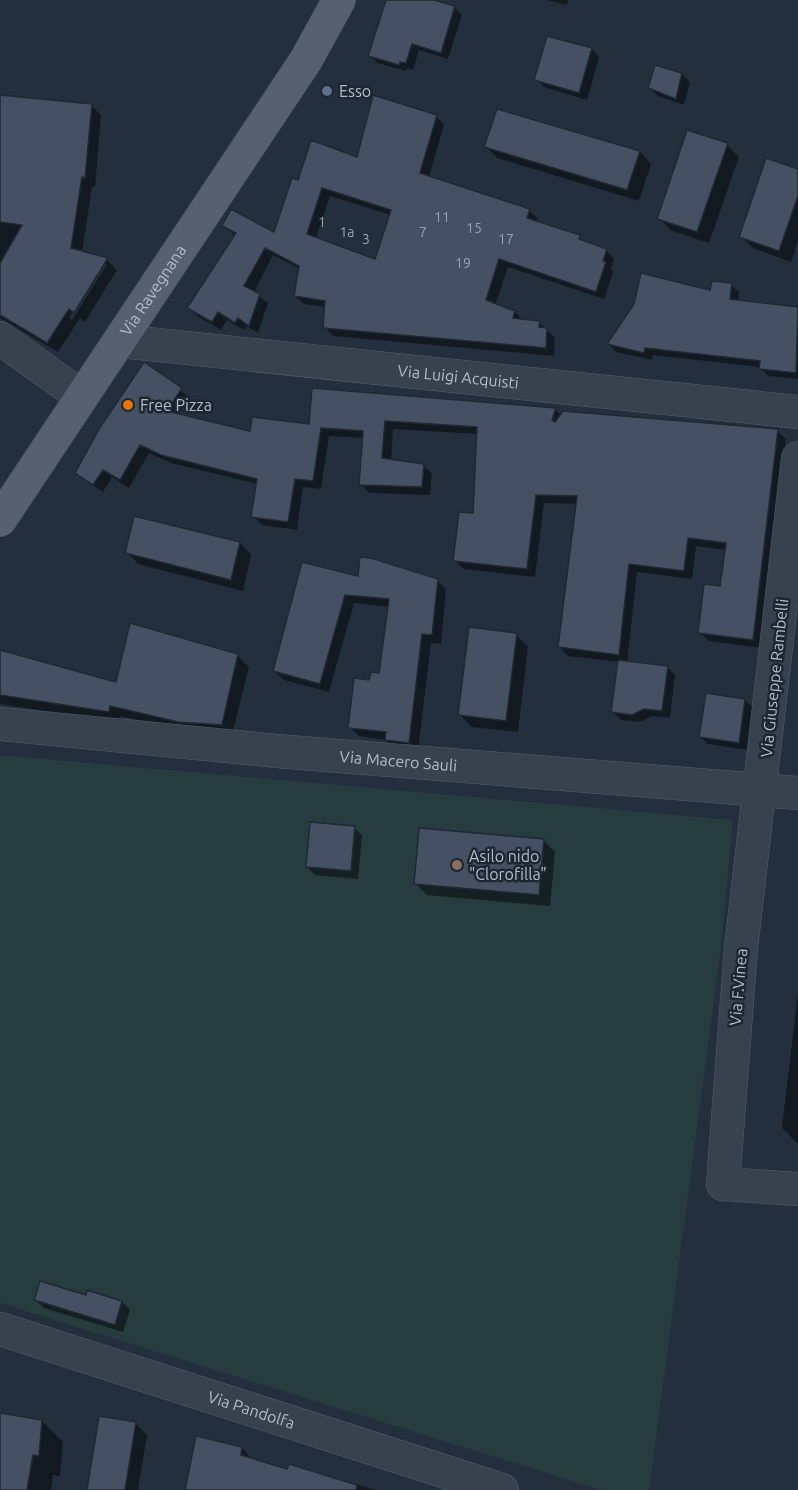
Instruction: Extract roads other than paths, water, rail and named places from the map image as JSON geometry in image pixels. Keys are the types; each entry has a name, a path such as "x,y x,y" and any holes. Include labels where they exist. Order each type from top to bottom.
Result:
{"main road":[{"name":"Via Ravegnana","path":"306,60 322,0"},
{"name":"Via Ravegnana","path":"0,520 306,60 339,0"}],"street":[{"path":"0,338 81,396"},
{"name":"Via Luigi Acquisti","path":"120,341 798,412"},
{"name":"Via Giuseppe Rambelli","path":"761,791 798,458"},
{"name":"Via Macero Sauli","path":"0,724 277,751 798,793"},
{"name":"Via F.Vinea","path":"761,791 741,948 723,1184 798,1189"},
{"name":"Via Pandolfa","path":"0,1329 502,1490"}],"place":[{"name":"Esso","path":"327,91"},
{"name":"Free Pizza","path":"128,405"},
{"name":"Asilo nido \"Clorofilla\"","path":"457,865"}]}
